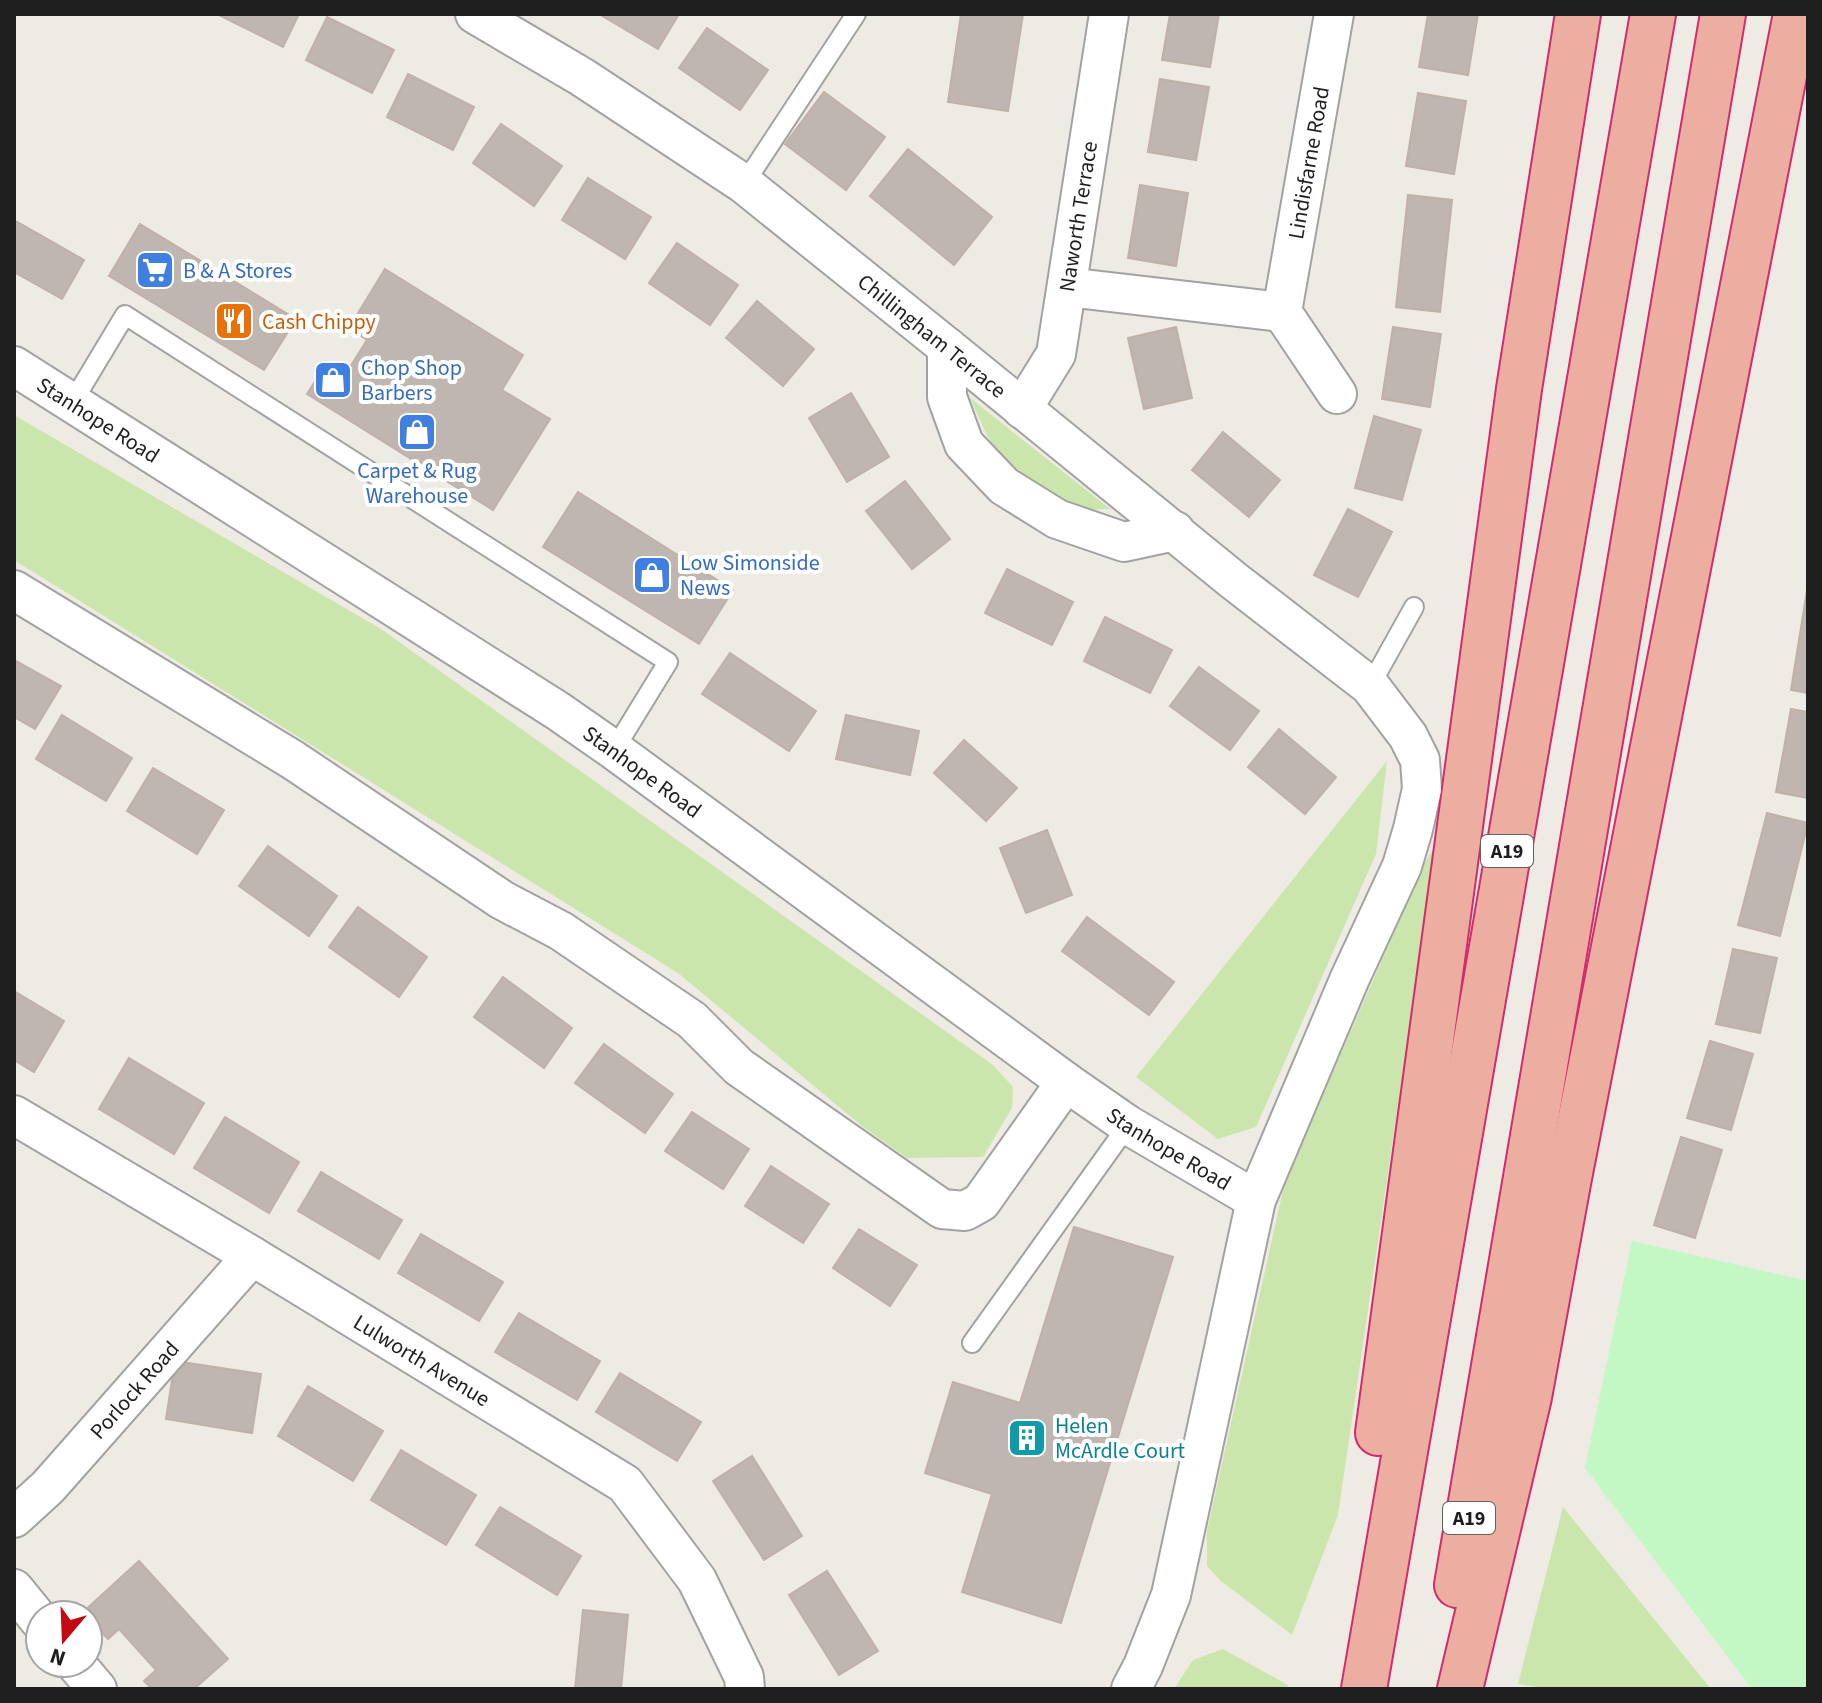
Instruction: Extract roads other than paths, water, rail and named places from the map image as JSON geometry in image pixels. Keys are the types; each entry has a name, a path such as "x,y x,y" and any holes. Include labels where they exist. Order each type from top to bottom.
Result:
{"highway":[{"path":"1349,1689 1363,1541 1519,389 1578,14"},
{"name":"A19","path":"1364,1689 1653,14"},
{"name":"A19","path":"1440,1689 1723,14"},
{"path":"1460,1689 1529,1397 1796,14"}],"street":[{"name":"Chillingham Terrace","path":"475,14 582,77 744,184 1233,580 1370,686 1408,736 1420,760 1422,789 1402,866 1350,978 1256,1200 1171,1595 1131,1689"},
{"name":"Naworth Terrace","path":"1022,409 1056,354 1109,14"},
{"name":"Lindisfarne Road","path":"1282,312 1334,14"},
{"path":"1067,287 1282,312 1337,394"},
{"path":"947,347 947,397 964,444 1004,486 1057,519 1124,542 1175,531"},
{"name":"Stanhope Road","path":"14,366 558,711 1066,1082 1128,1125 1256,1200"},
{"path":"14,590 293,760 502,900 561,931 692,1020 739,1067 942,1209 965,1211 981,1202 1066,1082"},
{"name":"Lulworth Avenue","path":"14,1115 625,1484 697,1580 744,1677 745,1689"},
{"name":"Porlock Road","path":"14,1518 48,1487 252,1256"}],"lane":[{"path":"744,184 856,14"},
{"path":"72,403 125,315 668,662 614,750"},
{"path":"1370,686 1414,607"},
{"path":"972,1343 1128,1125"}],"place":[{"name":"B & A Stores","path":"155,270"},
{"name":"Cash Chippy","path":"234,321"},
{"name":"Chop Shop Barbers","path":"333,380"},
{"name":"Carpet & Rug Warehouse","path":"417,432"},
{"name":"Low Simonside News","path":"652,575"},
{"name":"Helen McArdle Court","path":"1027,1438"}]}
